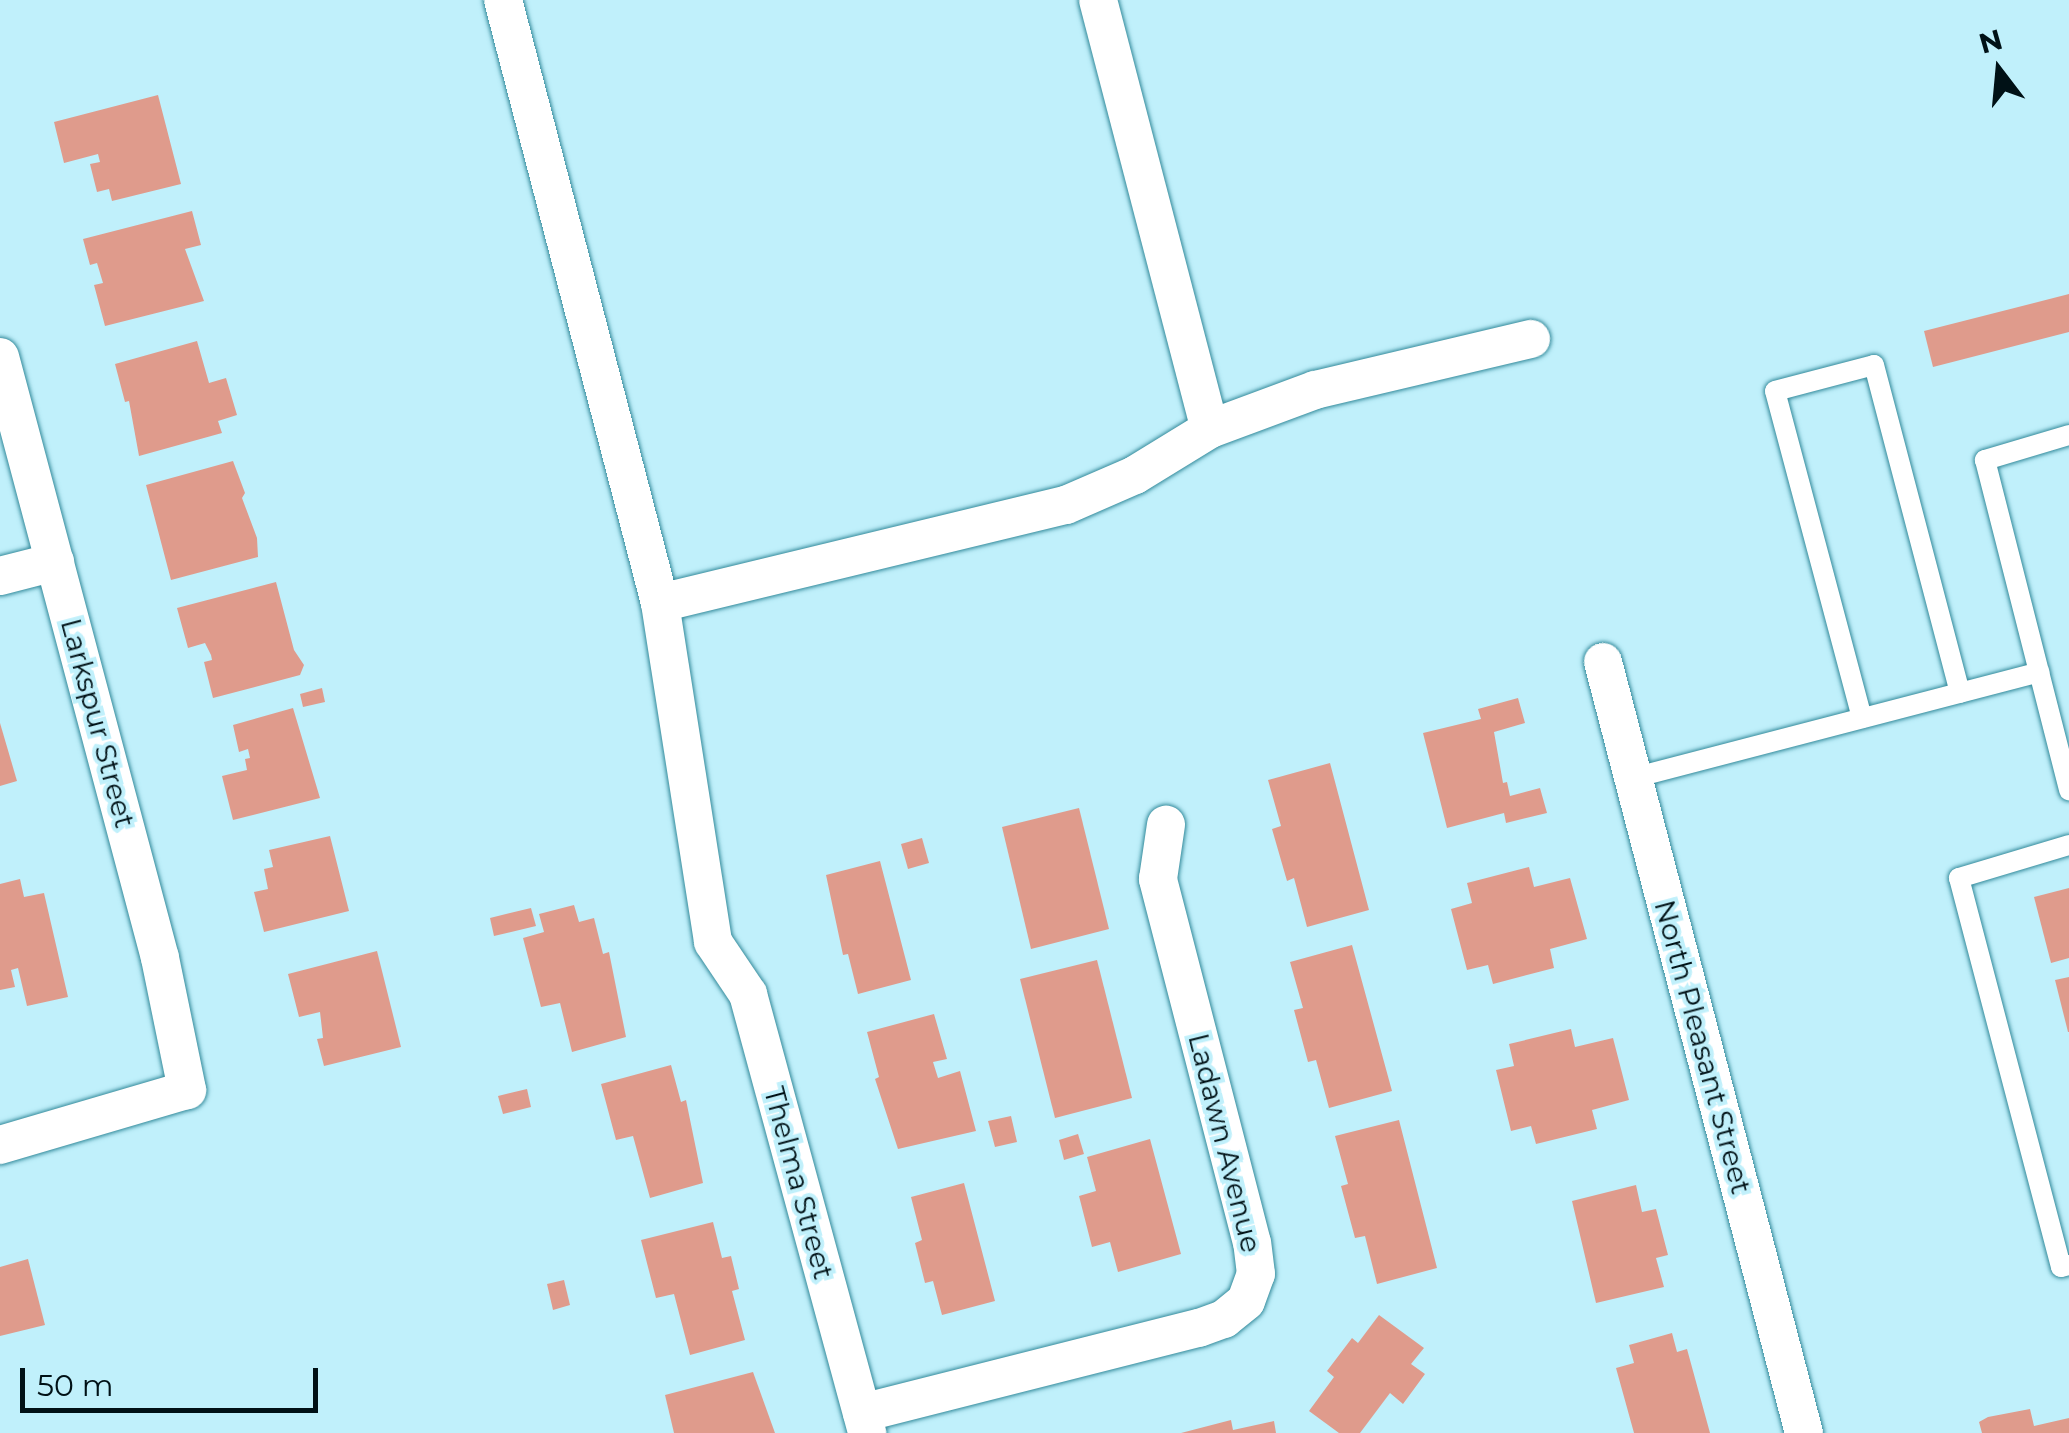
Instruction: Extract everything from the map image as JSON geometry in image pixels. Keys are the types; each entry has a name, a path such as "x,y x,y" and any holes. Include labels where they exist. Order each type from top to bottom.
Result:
{"street":[{"path":"503,0 660,603 1066,505 1135,475 1210,429 1315,390 1531,339"},
{"path":"1098,0 1210,429"},
{"name":"Larkspur Street","path":"0,357 160,958 187,1090 0,1145"},
{"path":"0,576 55,562"},
{"name":"Thelma Street","path":"660,603 713,942 748,994 864,1423"},
{"name":"North Pleasant Street","path":"1603,662 1804,1433"},
{"name":"Ladawn Avenue","path":"864,1423 1199,1328 1224,1319 1246,1301 1256,1274 1252,1243 1158,879 1166,825"}],"lane":[{"path":"1862,718 1775,391 1874,365 1960,693"},
{"path":"2069,436 1984,460 2069,790"},
{"path":"1633,778 2039,672"},
{"path":"2069,845 1959,878 2061,1267 2069,1265"}],"building":[{"path":"158,95 181,184 112,201 109,189 97,192 90,164 100,162 98,154 64,163 54,122"},
{"path":"192,211 201,245 185,249 204,301 105,326 94,285 103,283 97,263 90,265 83,239"},
{"path":"2069,294 2069,332 1933,367 1924,331"},
{"path":"197,341 209,383 226,378 237,415 218,421 222,433 139,456 129,401 125,402 115,364"},
{"path":"233,461 257,538 258,557 171,580 146,485"},
{"path":"276,582 294,650 304,665 300,675 213,698 204,662 212,660 211,655 205,643 188,648 177,608"},
{"path":"322,688 325,702 303,707 300,694"},
{"path":"1518,698 1525,723 1494,732 1503,783 1507,782 1510,796 1540,788 1547,813 1506,823 1504,813 1447,828 1423,733 1481,719 1478,709"},
{"path":"293,708 320,798 233,820 222,776 247,770 245,759 250,758 248,749 239,752 233,725"},
{"path":"0,723 17,781 0,786"},
{"path":"1330,763 1369,910 1307,927 1294,878 1287,881 1272,829 1281,826 1268,780"},
{"path":"1079,808 1109,929 1031,949 1002,827"},
{"path":"330,836 349,911 264,932 254,892 268,889 264,869 273,867 269,850"},
{"path":"922,838 929,863 908,869 901,844"},
{"path":"880,861 911,980 858,994 848,954 843,955 826,875"},
{"path":"1529,867 1534,887 1570,878 1587,939 1550,949 1554,968 1493,984 1488,965 1467,970 1451,909 1472,903 1467,883"},
{"path":"20,879 24,897 44,893 68,997 27,1006 18,968 11,970 15,987 0,990 0,884"},
{"path":"2069,888 2069,958 2051,963 2034,897"},
{"path":"574,905 579,922 594,918 603,954 609,952 626,1037 572,1052 560,1003 541,1007 523,938 544,932 539,914"},
{"path":"531,908 536,926 494,936 490,918"},
{"path":"1352,945 1392,1091 1329,1108 1316,1060 1308,1062 1294,1010 1303,1008 1290,962"},
{"path":"377,951 401,1047 324,1066 317,1039 323,1038 320,1012 299,1017 288,974"},
{"path":"1097,960 1132,1098 1055,1118 1020,979"},
{"path":"2069,977 2069,1032 2068,1032 2055,980"},
{"path":"934,1014 947,1059 933,1062 938,1078 960,1071 976,1131 898,1149 875,1079 879,1077 867,1032"},
{"path":"1571,1029 1575,1047 1613,1038 1629,1100 1592,1110 1597,1129 1536,1144 1531,1126 1511,1131 1496,1070 1514,1066 1509,1044"},
{"path":"671,1065 681,1102 686,1100 703,1183 650,1198 633,1136 616,1140 601,1084"},
{"path":"527,1089 531,1107 503,1114 498,1096"},
{"path":"1011,1116 1017,1142 995,1147 988,1121"},
{"path":"1399,1120 1437,1268 1377,1284 1365,1236 1355,1238 1341,1186 1348,1184 1335,1136"},
{"path":"1078,1134 1084,1154 1064,1160 1059,1140"},
{"path":"1150,1139 1181,1254 1118,1272 1110,1242 1092,1247 1079,1196 1096,1191 1087,1157"},
{"path":"964,1183 995,1301 942,1315 933,1281 925,1283 915,1243 922,1240 911,1197"},
{"path":"1636,1185 1642,1212 1656,1209 1668,1255 1656,1258 1664,1287 1596,1303 1572,1201"},
{"path":"713,1222 722,1258 731,1256 739,1289 732,1291 745,1340 690,1355 674,1294 656,1298 641,1240"},
{"path":"28,1259 45,1325 0,1336 0,1267"},
{"path":"564,1280 570,1305 553,1310 547,1284"},
{"path":"1379,1315 1424,1348 1411,1364 1425,1374 1403,1404 1390,1393 1360,1433 1339,1433 1309,1411 1334,1377 1327,1371 1352,1338 1358,1343"},
{"path":"1672,1333 1677,1352 1687,1349 1710,1433 1634,1433 1616,1368 1634,1363 1629,1345"},
{"path":"753,1372 775,1433 674,1433 665,1395"},
{"path":"2030,1409 2034,1426 2069,1418 2069,1433 1982,1433 1979,1422 1988,1417"},
{"path":"1231,1420 1233,1430 1274,1421 1276,1433 1181,1433"}]}
